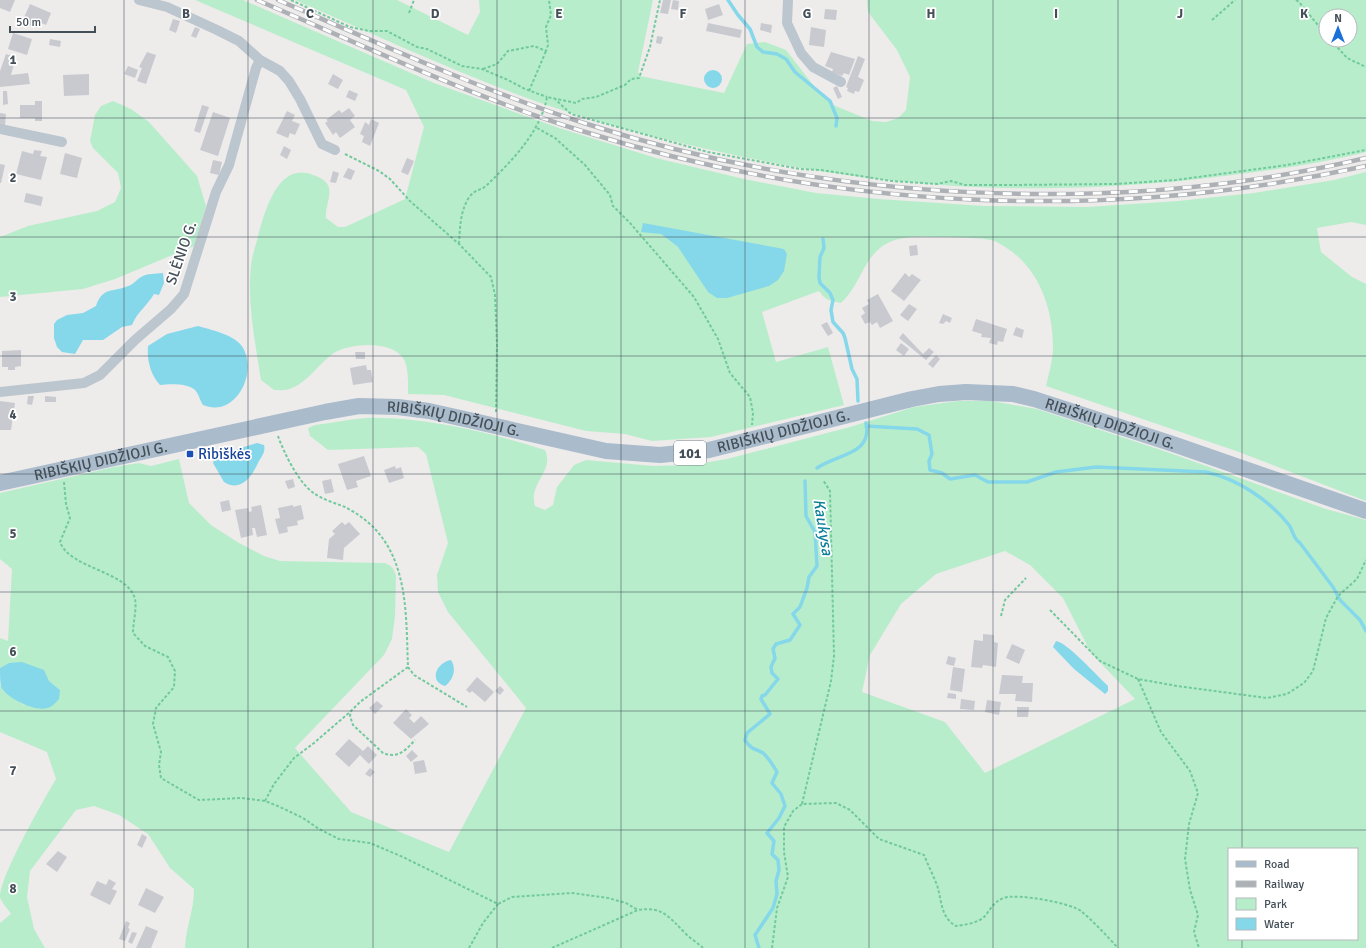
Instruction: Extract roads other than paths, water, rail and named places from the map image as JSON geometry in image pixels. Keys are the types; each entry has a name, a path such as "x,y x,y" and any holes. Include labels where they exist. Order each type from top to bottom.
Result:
{"main road":[{"name":"RIBIŠKIŲ DIDŽIOJI G.","path":"0,483 346,408 377,406 429,411 606,451 660,455 691,453 753,440 879,407 939,394 981,392 1013,394 1065,407 1366,512"}],"street":[{"path":"139,0 167,7 239,41 260,60 280,71 289,81 300,99 322,144 327,148 335,150"},
{"path":"788,0 787,24 801,53 813,67 841,82"},
{"name":"SLĖNIO G.","path":"0,392 84,382 100,375 135,340 171,309 184,294 216,192 229,165 256,68 260,60"},
{"path":"0,129 62,142"}],"water":[{"path":"713,70 719,73 722,79 719,85 713,88 707,85 704,79 707,73"},
{"path":"643,223 784,249 787,254 784,271 778,280 769,286 727,298 717,298 708,292 678,247 661,234 641,232"},
{"path":"163,273 164,283 159,295 154,294 132,325 122,327 103,340 83,340 75,354 62,352 57,347 54,338 54,324 57,320 67,315 83,313 96,306 102,295 109,291 133,284 139,278 149,274"},
{"path":"198,326 221,333 237,341 241,345 246,355 248,367 242,390 235,399 226,405 215,407 203,405 195,390 192,388 178,384 160,385 152,372 148,356 148,346 167,334"},
{"path":"257,443 264,445 264,450 256,468 249,478 245,482 236,486 224,482 213,463 215,456"},
{"path":"1056,641 1068,647 1075,653 1108,686 1108,691 1105,694 1074,669 1053,647"},
{"path":"451,660 454,671 452,678 445,686 440,684 437,680 436,672 442,664"},
{"path":"22,662 44,670 49,681 60,690 59,699 52,706 45,709 31,707 9,696 1,687 0,668 9,663"}],"waterway":[{"name":"Kaukysa","path":"728,0 750,29 757,47 763,52 777,54 786,59 795,72 830,101 837,118 836,126"},
{"name":"Kaukysa","path":"823,239 824,248 820,257 820,283 830,293 833,300 831,310 833,322 843,333 845,338 852,369 857,379 858,401"},
{"name":"Kaukysa","path":"817,468 859,448 864,442 867,434 866,423"},
{"path":"866,426 917,429 929,435 932,454 929,461 930,470 942,473 950,479 975,475 988,482 1027,482 1056,472 1096,467 1206,472 1218,475 1241,485 1252,492 1281,516 1291,528 1296,539 1333,587 1340,600 1360,620 1366,631"},
{"name":"Kaukysa","path":"759,948 755,935 773,908 777,894 776,881 779,870 778,860 772,854 774,841 767,833 779,818 785,806 781,794 772,783 777,772 774,767 763,753 752,748 745,740 747,733 770,714 761,699 778,679 772,673 771,667 775,658 773,649 776,644 790,640 800,625 793,614 800,607 807,588 809,577 817,566 815,532 806,516 805,481"}],"railway":[{"path":"257,0 418,70 540,117 582,131 677,158 774,178 873,192 972,200 1071,201 1170,196 1269,184 1366,166"},
{"path":"278,0 431,66 547,111 587,124 680,150 776,171 874,185 974,192 1074,194 1174,189 1271,177 1366,158"}],"place":[{"name":"Ribiškės","path":"190,454"}]}
